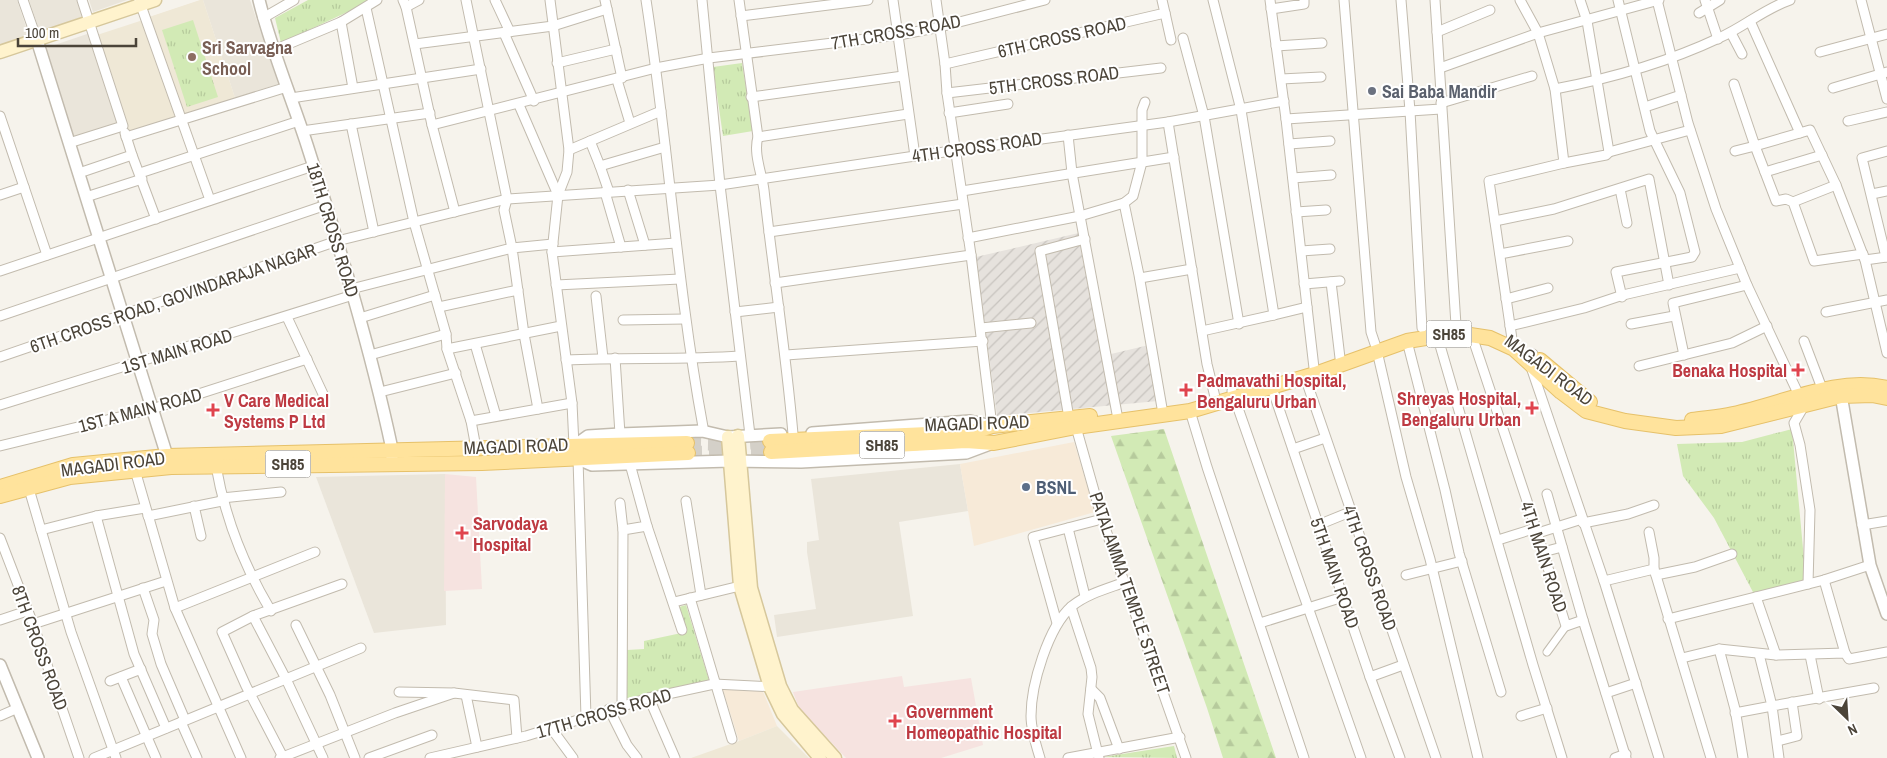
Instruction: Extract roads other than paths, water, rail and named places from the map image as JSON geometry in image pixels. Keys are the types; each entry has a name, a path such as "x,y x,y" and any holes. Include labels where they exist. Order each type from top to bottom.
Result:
{"main road":[{"path":"0,52 90,22 139,3 156,0"},
{"name":"MAGADI ROAD","path":"994,443 1073,422 1162,408 1215,396 1234,395 1272,388 1422,328 1456,325 1511,332 1561,392 1586,411 1625,421 1676,428 1721,426 1801,401 1865,385 1887,388"},
{"name":"MAGADI ROAD","path":"992,426 1073,422 1190,411 1234,395 1310,373 1340,358 1376,347 1437,335 1471,333 1490,338 1531,358"},
{"name":"MAGADI ROAD","path":"1801,401 1823,391 1887,398"},
{"name":"SH85","path":"992,426 973,432 770,446 966,440 994,443"},
{"path":"739,436 735,461 740,586 783,714 820,758"},
{"name":"MAGADI ROAD","path":"0,496 70,477 135,470 392,456 476,448 576,452"},
{"name":"SH85","path":"576,452 687,448"},
{"name":"MAGADI ROAD","path":"0,487 73,465 167,456 316,454 392,456 482,463 576,452"},
{"path":"735,461 751,588 775,687 792,710 836,758"}],"street":[{"path":"23,0 167,456"},
{"path":"82,0 132,156 156,219"},
{"name":"18TH CROSS ROAD","path":"259,0 263,18 314,166 360,318 380,392 392,456"},
{"path":"263,18 294,0"},
{"path":"274,50 341,22 377,0"},
{"path":"419,0 405,4 432,125 455,212"},
{"path":"466,0 507,199 504,210 538,409"},
{"path":"495,0 534,101"},
{"path":"550,0 569,150 567,172 558,196 552,248 572,403 576,452 586,717"},
{"path":"646,0 656,68 690,359 703,427 702,431"},
{"path":"702,0 720,185 740,356 739,436"},
{"path":"739,0 758,138 756,144 786,355 793,434"},
{"path":"741,16 868,0"},
{"path":"893,0 915,156"},
{"path":"936,0 947,93 981,328 992,426"},
{"name":"7TH CROSS ROAD","path":"432,125 534,101 656,68 709,58 898,36 1045,0"},
{"path":"1162,0 1171,40"},
{"path":"1213,0 1241,110 1274,315"},
{"path":"1271,5 1304,4 1304,0"},
{"path":"1344,0 1362,243 1371,332 1406,476 1432,568 1478,758"},
{"path":"1401,0 1410,112 1422,328"},
{"path":"1435,0 1456,325"},
{"path":"1520,0 1538,33 1555,89 1564,163"},
{"path":"1580,0 1587,21 1609,152"},
{"path":"1618,0 1650,131 1680,193 1694,252 1692,257 1616,272 1622,297"},
{"path":"1699,13 1707,4 1720,0"},
{"path":"1555,89 1597,81 1672,59 1731,33 1790,0"},
{"path":"1440,68 1538,33 1657,1 1690,130 1716,209 1747,284 1801,401 1794,423 1800,445 1810,510 1808,584"},
{"path":"1864,1 1870,38 1884,73 1887,99"},
{"path":"139,3 210,200"},
{"path":"415,44 553,26 606,4 616,49 619,79 630,123"},
{"path":"1707,4 1718,39"},
{"name":"4TH CROSS ROAD","path":"1271,5 1284,101 1307,307 1310,373 1325,438 1436,758"},
{"path":"366,8 414,222 439,307 446,334 447,349 471,421 476,448"},
{"path":"1438,32 1490,10"},
{"name":"6TH CROSS ROAD","path":"945,64 1165,13"},
{"path":"1750,21 1800,133"},
{"path":"341,22 353,88"},
{"path":"1731,33 1742,54"},
{"path":"1820,52 1887,34"},
{"path":"1182,38 1204,116 1239,324"},
{"path":"1276,46 1322,43"},
{"path":"557,63 616,49"},
{"name":"5TH CROSS ROAD","path":"947,93 1161,68"},
{"path":"291,98 481,69"},
{"path":"1833,88 1884,73"},
{"path":"752,98 903,76"},
{"path":"1286,119 1410,112 1441,106 1532,76"},
{"path":"1281,79 1321,77"},
{"path":"1734,84 1776,201 1786,199 1793,202 1836,185"},
{"path":"126,137 287,86"},
{"path":"1645,107 1681,95"},
{"name":"4TH CROSS ROAD","path":"670,188 720,185 915,156 1168,122 1284,101"},
{"path":"968,238 1080,216 1124,203 1133,196 1142,162 1142,110 1145,102"},
{"path":"950,113 1008,104"},
{"path":"518,105 558,196"},
{"path":"569,150 661,111"},
{"path":"1848,121 1887,112"},
{"path":"86,197 194,156 301,126 351,124 430,113"},
{"path":"758,138 908,114"},
{"path":"0,116 47,255"},
{"path":"1168,122 1202,331 1215,396"},
{"path":"351,124 374,232"},
{"path":"69,143 123,126"},
{"path":"1690,130 1609,152 1606,155 1489,181 1511,332 1622,297 1740,268"},
{"path":"1735,152 1810,130 1836,185 1864,257 1886,341 1887,354"},
{"path":"1068,135 1072,173 1117,414"},
{"path":"590,141 600,166 621,247"},
{"path":"1289,144 1330,141"},
{"path":"600,166 665,147"},
{"path":"1793,202 1814,261 1886,257 1862,158 1887,151"},
{"path":"1765,172 1822,155"},
{"path":"79,173 132,156"},
{"path":"962,191 1174,157"},
{"path":"0,271 314,166"},
{"path":"1292,178 1330,176"},
{"path":"1495,221 1554,209 1649,179 1669,285"},
{"path":"0,195 24,187"},
{"name":"6TH CROSS ROAD, GOVINDARAJA NAGAR","path":"0,357 337,241 507,199 670,188"},
{"path":"1620,189 1627,222"},
{"path":"628,190 645,245"},
{"path":"1872,194 1887,191"},
{"path":"1124,203 1140,278 1162,408"},
{"path":"768,232 963,204"},
{"path":"0,316 112,280 326,205"},
{"path":"1296,212 1326,210"},
{"name":"PATALAMMA TEMPLE STREET","path":"1085,239 1040,251 1073,422 1102,519 1186,758"},
{"path":"1500,254 1568,240"},
{"path":"552,248 621,247 676,243"},
{"name":"1ST MAIN ROAD","path":"0,405 287,317 352,292 428,268 512,248 552,248"},
{"path":"1300,251 1330,249"},
{"path":"775,283 971,255"},
{"path":"1140,278 1192,269"},
{"path":"556,285 680,279"},
{"path":"1304,284 1336,281 1340,358"},
{"path":"1684,355 1674,316 1673,303 1747,284"},
{"path":"1506,299 1548,288"},
{"path":"439,307 518,290"},
{"path":"360,318 435,294"},
{"path":"596,296 603,358"},
{"path":"1826,312 1887,300"},
{"path":"735,312 779,307"},
{"path":"1202,331 1307,307"},
{"path":"1631,324 1674,316"},
{"path":"287,317 323,394"},
{"path":"623,320 685,318"},
{"path":"981,328 1031,324"},
{"path":"447,349 562,326"},
{"path":"1639,366 1732,343 1767,326"},
{"name":"4TH MAIN ROAD","path":"1471,333 1544,552 1566,626 1583,620 1626,756"},
{"path":"370,355 446,334"},
{"path":"1437,335 1536,662 1546,708 1562,758"},
{"path":"786,355 982,341"},
{"path":"1407,341 1462,561 1501,692"},
{"path":"1804,341 1823,391"},
{"path":"475,344 496,416"},
{"path":"566,360 603,358 690,359 740,356"},
{"path":"615,358 620,434"},
{"path":"1531,358 1582,521 1604,581 1659,758"},
{"name":"1ST A MAIN ROAD","path":"0,446 152,409 307,359"},
{"path":"380,392 456,373"},
{"path":"1865,385 1887,382"},
{"name":"5TH MAIN ROAD","path":"1272,388 1370,677 1400,758"},
{"path":"1840,392 1870,565 1882,589 1887,614"},
{"path":"1234,395 1310,607 1361,758"},
{"path":"471,421 572,403"},
{"path":"1190,411 1206,467 1304,758"},
{"name":"MAGADI ROAD","path":"992,426 970,421 793,434 739,436 702,431 620,434 588,436 576,452 592,465 735,461 801,462 966,453 994,443"},
{"path":"1293,449 1325,438"},
{"path":"630,464 647,526 682,630"},
{"path":"216,466 222,499 251,578 270,611"},
{"path":"135,470 175,608 241,758"},
{"path":"29,489 88,684 114,754"},
{"path":"41,530 96,516 194,506 222,499 280,492"},
{"path":"1547,494 1583,620"},
{"path":"686,501 701,595"},
{"path":"620,503 622,530 622,705"},
{"path":"1498,540 1582,521 1628,514 1654,505"},
{"path":"194,506 202,536"},
{"path":"1318,525 1350,512"},
{"path":"96,516 117,596 141,669 166,728"},
{"path":"1057,623 1033,537 1102,519"},
{"path":"1862,525 1887,521"},
{"path":"622,530 647,526"},
{"path":"1068,528 1086,596"},
{"path":"1649,532 1655,572 1711,758"},
{"name":"8TH CROSS ROAD","path":"0,538 33,624 79,758"},
{"path":"1544,552 1562,547"},
{"path":"175,608 315,552"},
{"path":"1604,581 1694,567 1732,554"},
{"path":"1406,575 1462,561"},
{"path":"1668,619 1824,580 1870,565"},
{"path":"1824,580 1845,653 1849,659 1887,652"},
{"path":"33,624 166,581"},
{"path":"1040,758 1031,717 1034,685 1057,623 1071,607 1086,596 1125,582"},
{"path":"342,584 253,616 222,632 281,757 454,693"},
{"path":"674,602 740,586"},
{"path":"143,588 154,620 152,634 196,758"},
{"path":"1260,623 1343,597"},
{"path":"1756,597 1776,655"},
{"path":"690,598 714,684 732,739"},
{"path":"1071,607 1091,668 1092,677 1088,714 1098,755"},
{"path":"0,620 27,611"},
{"path":"253,616 286,679 323,758"},
{"path":"296,625 346,732 355,758"},
{"path":"1547,652 1566,626"},
{"path":"94,758 114,754 166,728 251,695 361,648"},
{"path":"1682,658 1719,649 1776,655 1845,653"},
{"path":"1719,649 1744,758"},
{"path":"1759,654 1772,706 1780,758"},
{"path":"1810,655 1819,699"},
{"path":"0,665 38,758"},
{"path":"1370,677 1403,665"},
{"path":"110,681 141,669"},
{"path":"121,677 156,758"},
{"path":"1606,693 1636,683"},
{"name":"17TH CROSS ROAD","path":"430,758 517,738 622,705 714,684 775,687"},
{"path":"1735,713 1874,688"},
{"path":"1091,689 1100,698 1119,749"},
{"path":"399,692 454,693 514,700 517,738"},
{"path":"466,694 477,747"},
{"path":"649,698 675,758"},
{"path":"1778,740 1797,736 1792,702"},
{"path":"0,716 18,708"},
{"path":"1521,716 1546,708"},
{"path":"609,709 627,745 638,758"},
{"path":"552,728 573,758"},
{"path":"369,758 432,735"},
{"path":"1068,758 1098,755 1180,737"},
{"path":"1615,758 1626,756"}],"tunnel":[{"path":"687,443 730,444 770,441"},
{"path":"688,453 771,452"}],"place":[{"name":"Sri Sarvagna School","path":"192,57"},
{"name":"Sai Baba Mandir","path":"1372,91"},
{"name":"Benaka Hospital","path":"1798,370"},
{"name":"Padmavathi Hospital, Bengaluru Urban","path":"1186,390"},
{"name":"Shreyas Hospital, Bengaluru Urban","path":"1532,408"},
{"name":"V Care Medical Systems P Ltd","path":"213,410"},
{"name":"BSNL","path":"1026,487"},
{"name":"Sarvodaya Hospital","path":"462,533"},
{"name":"Government Homeopathic Hospital","path":"895,721"}]}
